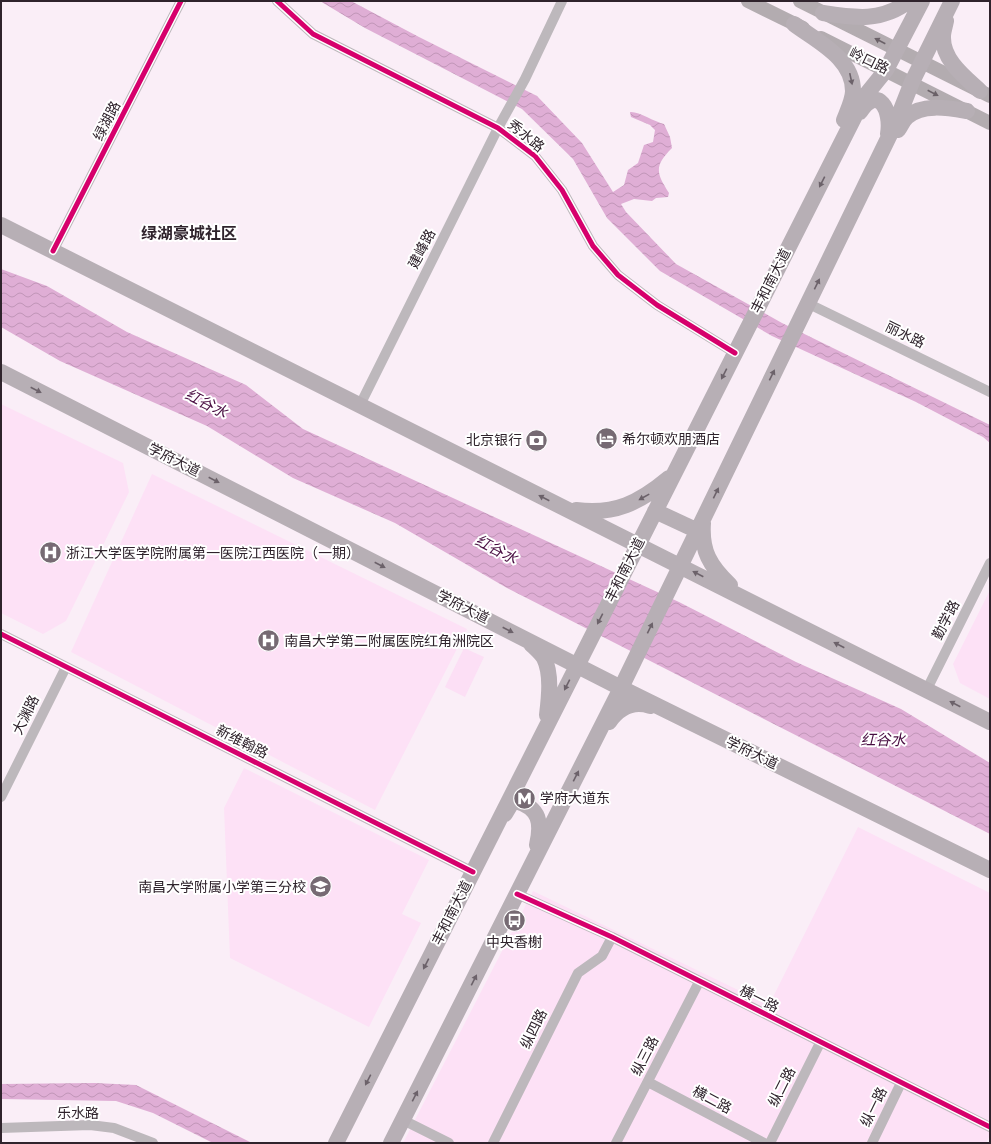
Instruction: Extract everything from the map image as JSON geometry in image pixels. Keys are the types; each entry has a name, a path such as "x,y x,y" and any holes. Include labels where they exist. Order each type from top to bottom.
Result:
{"main road":[{"path":"823,13 851,17 874,18 900,8 909,1"},
{"name":"丰和南大道","path":"336,1143 865,96 886,70 922,1"},
{"path":"391,1143 592,746 701,525 807,303 886,143 912,82 950,4"},
{"path":"950,4 942,37 945,49 954,67 985,94"},
{"path":"794,24 843,60 849,69 853,92 830,165"},
{"path":"852,212 864,167 889,115 912,82"},
{"path":"850,126 865,103 875,100 885,106 889,115 890,123 886,143"},
{"path":"868,179 907,117 921,110 942,107 968,111"},
{"path":"1,225 566,509 634,552 743,597 990,722"},
{"name":"学府大道","path":"1,372 668,712 990,870"},
{"path":"566,509 604,512 628,505 648,495 674,473"},
{"path":"655,511 701,525"},
{"path":"701,525 702,538 707,556 716,571 743,597"},
{"path":"528,640 544,658 548,674 550,696 544,730"},
{"path":"592,746 617,710 631,705 645,704 668,712"},
{"path":"490,838 511,804 516,801 526,804 533,808 539,820 540,835 534,861"}],"street":[{"name":"绿湖路","path":"54,251 181,1"},
{"name":"秀水路","path":"277,1 313,34 498,128 534,156 562,190 592,246 618,275 657,305 735,353"},
{"name":"建峰路","path":"360,405 498,128 521,87 562,1"},
{"name":"岭口路","path":"748,1 912,82 990,123"},
{"name":"岭口路","path":"800,1 985,94"},
{"name":"丽水路","path":"807,303 990,392"},
{"name":"勤学路","path":"927,690 990,563"},
{"name":"新维翰路","path":"1,634 472,872"},
{"name":"大渊路","path":"1,797 66,667"},
{"name":"横一路","path":"517,894 612,937 820,1043 990,1127"},
{"name":"纵四路","path":"493,1143 578,973 602,956 612,937"},
{"name":"纵三路","path":"616,1143 699,982"},
{"name":"纵二路","path":"770,1143 820,1043"},
{"name":"横二路","path":"648,1082 764,1143"},
{"name":"纵一路","path":"872,1143 901,1083"},
{"path":"403,1120 449,1143"},
{"name":"乐水路","path":"1,1128 90,1125 114,1128 153,1143"}],"shaded area":[{"name":"浙江大学医学院附属第一医院江西医院（一期）","path":"1,404 123,463 129,492 66,621 43,634 1,613"},
{"name":"南昌大学第二附属医院红角洲院区","path":"152,474 467,629 375,810 71,652"},
{"path":"990,590 990,699 960,683 953,664"},
{"path":"464,648 484,657 465,697 445,687"},
{"name":"南昌大学附属小学第三分校","path":"244,768 429,860 402,914 421,923 369,1027 230,958 224,808"},
{"path":"858,827 990,893 990,1135 986,1143 403,1143 533,891 769,1005"}],"water":[{"path":"320,1 351,1 537,96 582,143 613,192 624,185 628,170 638,163 644,145 653,142 655,130 650,125 631,117 630,112 637,113 664,124 670,137 672,148 662,160 659,175 669,193 668,197 656,198 652,201 634,199 621,204 626,212 676,264 782,323 990,425 990,443 983,437 916,402 772,336 660,271 607,218 573,159 522,109 365,28"},
{"name":"红谷水","path":"1,269 47,286 127,332 246,385 303,429 679,602 796,662 901,709 990,763 990,834 507,588 395,523 293,478 207,426 60,361 1,327"},
{"path":"95,1083 136,1085 252,1143 213,1143 153,1113 116,1101 1,1099 1,1084"}],"cycle path":[{"path":"53,251 181,1"},
{"path":"277,1 313,34 498,128 535,156 562,190 593,246 618,275 657,305 735,353"},
{"path":"1,634 473,872"},
{"path":"517,894 612,937 990,1127"}],"place":[{"name":"希尔顿欢朋酒店","path":"607,439"},
{"name":"北京银行","path":"537,440"},
{"name":"浙江大学医学院附属第一医院江西医院（一期）","path":"50,553"},
{"name":"南昌大学第二附属医院红角洲院区","path":"269,641"},
{"name":"学府大道东","path":"525,798"},
{"name":"南昌大学附属小学第三分校","path":"321,887"},
{"name":"中央香榭","path":"514,920"}],"district":[{"name":"绿湖豪城社区","path":"189,234"}]}
